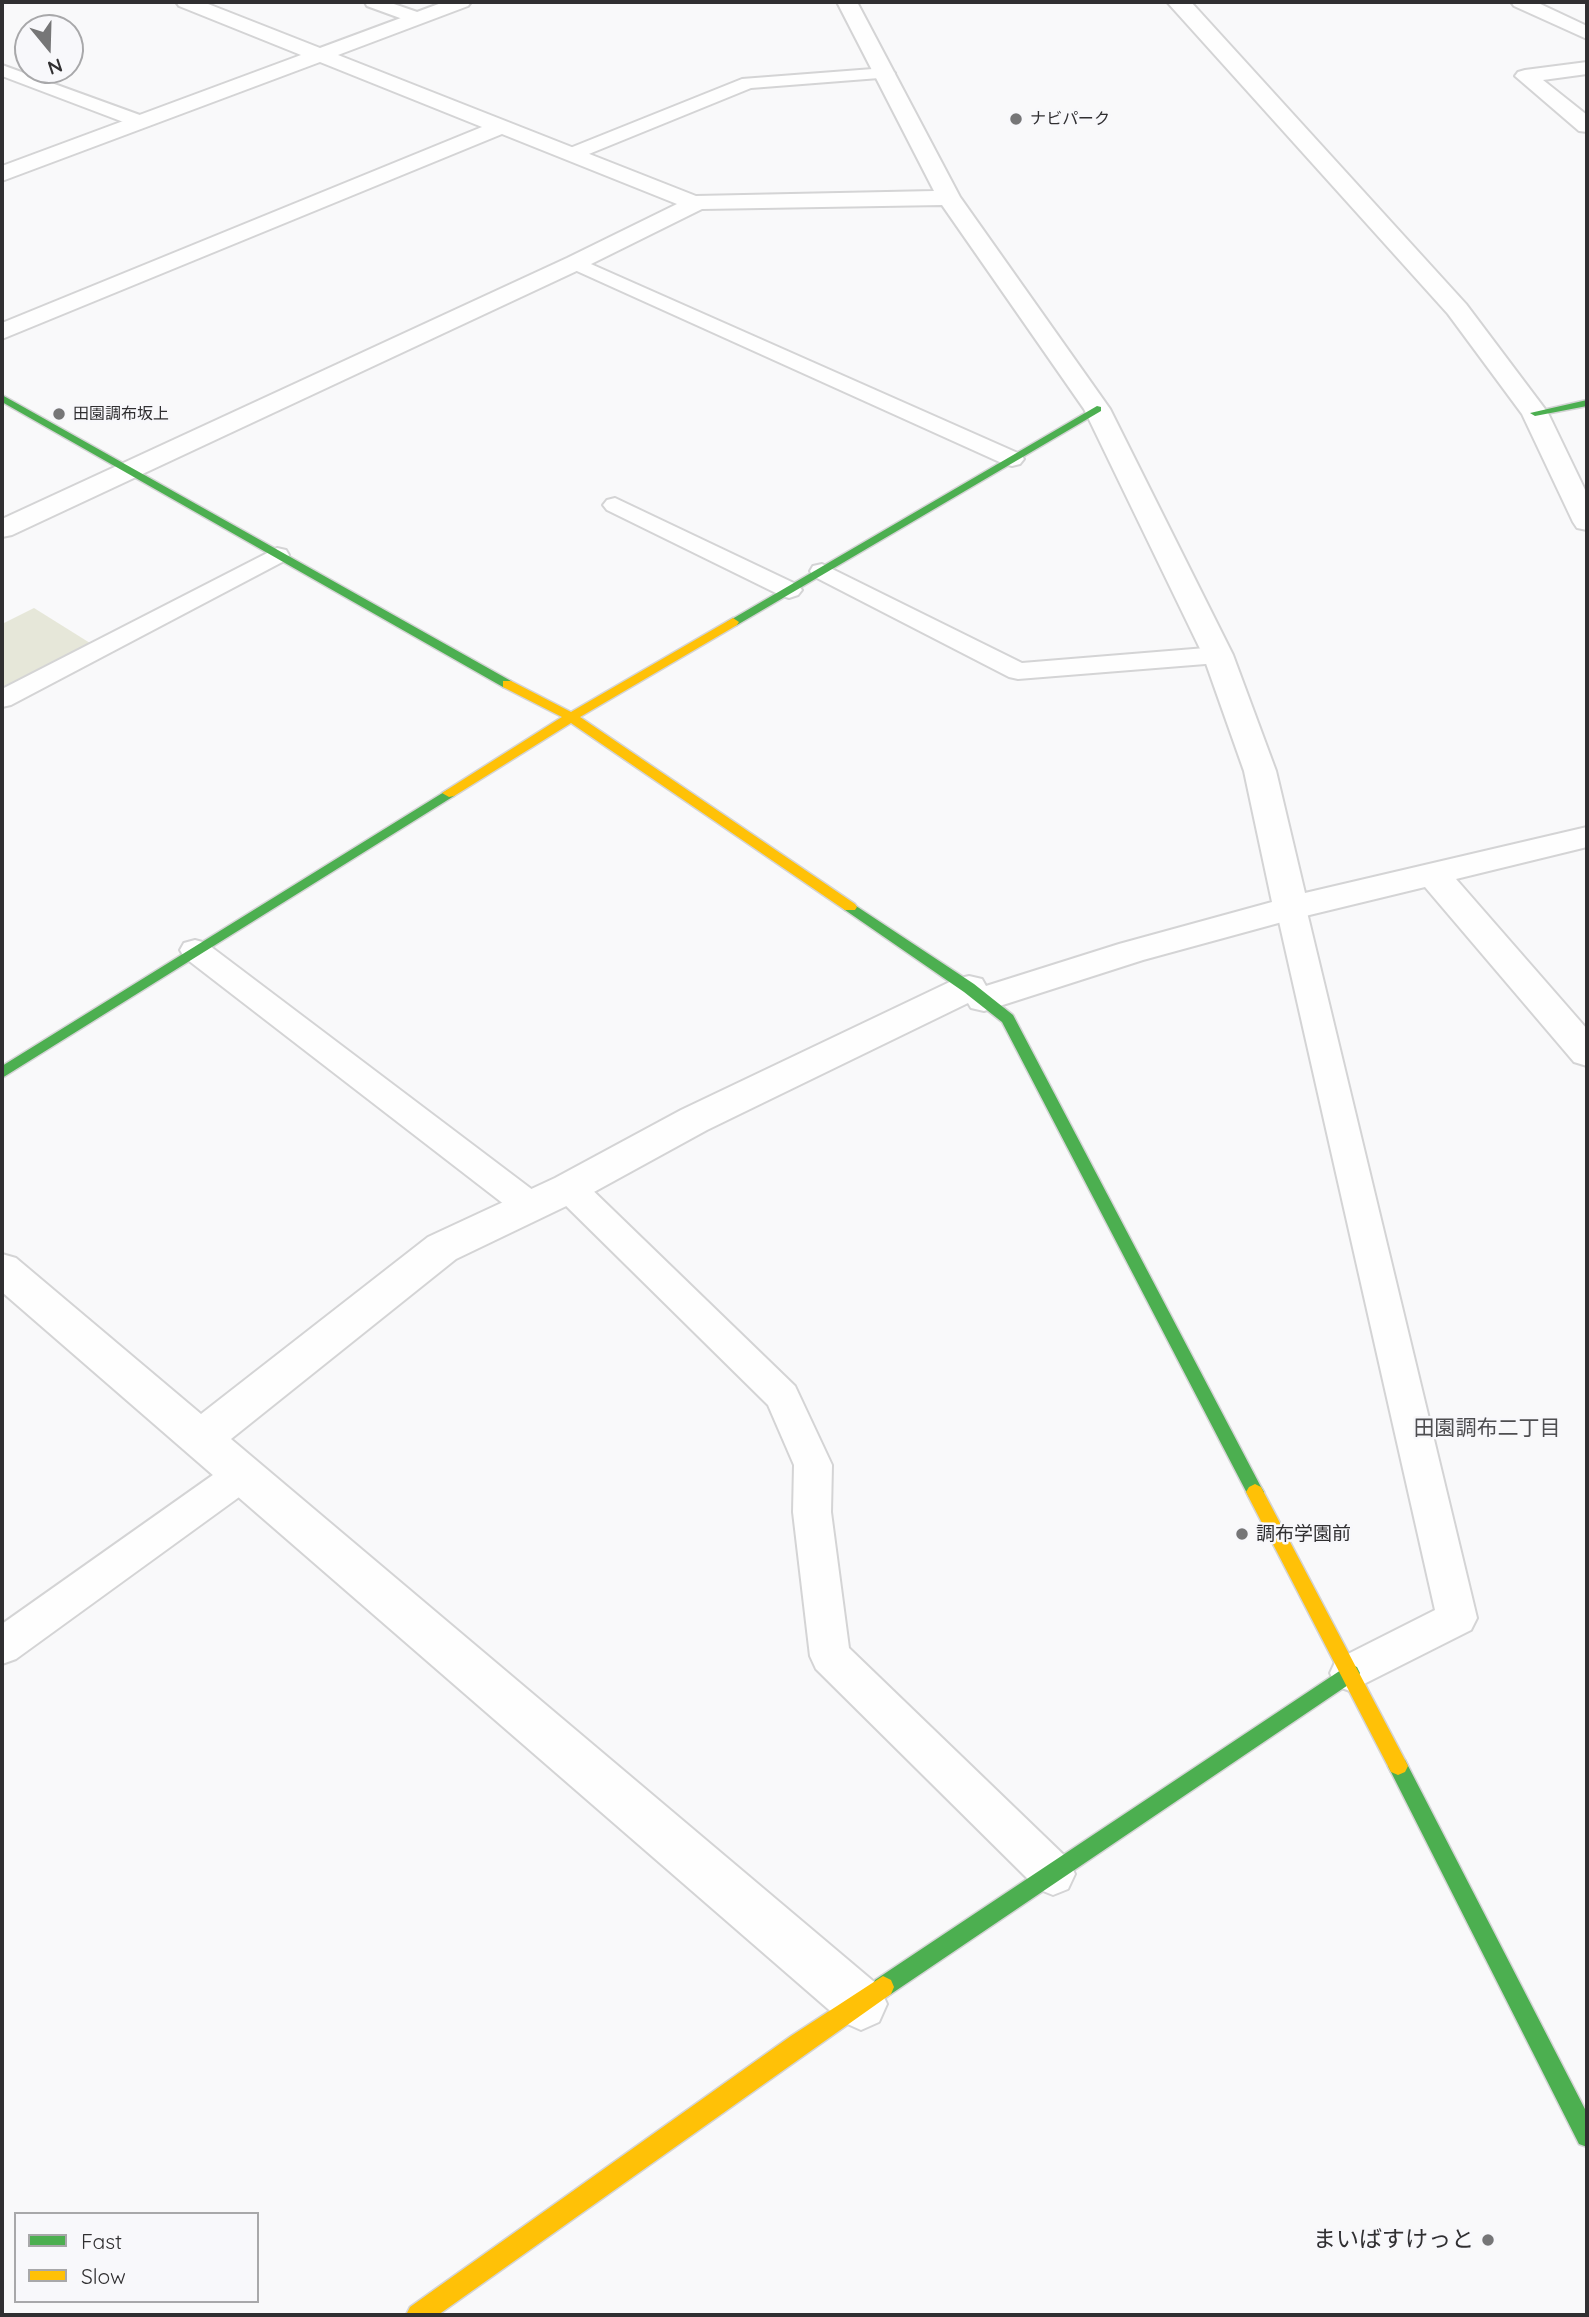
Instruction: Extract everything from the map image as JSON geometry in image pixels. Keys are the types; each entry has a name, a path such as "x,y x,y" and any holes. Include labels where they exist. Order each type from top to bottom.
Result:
{"street":[{"path":"186,2 695,204 949,198"},
{"path":"2,174 461,2"},
{"path":"847,2 949,198 1097,409 1218,655 1260,771 1291,908"},
{"path":"1177,2 1457,309 1535,413 1587,522"},
{"path":"1521,2 1587,33"},
{"path":"1587,68 1525,76 1587,126"},
{"path":"2,332 503,126"},
{"path":"2,529 575,263 695,204"},
{"path":"2,398 277,555 571,717 976,993 1008,1019 1350,1673 1587,2136"},
{"path":"1535,413 1587,403"},
{"path":"2,1073 571,717 1097,409"},
{"path":"200,1439 442,1248 569,1188 694,1121 976,993 1291,908 1587,837"},
{"path":"1433,874 1587,1053"},
{"path":"2,1269 240,1476 861,2004"},
{"path":"418,2315 799,2044 1350,1673"}],"lane":[{"path":"373,2 417,18"},
{"path":"2,70 141,122"},
{"path":"572,154 748,83 886,73"},
{"path":"575,263 1012,459"},
{"path":"615,505 789,590"},
{"path":"2,699 277,555"},
{"path":"822,570 1018,671 1218,655"},
{"path":"1291,908 1457,1618 1350,1673"},
{"path":"195,950 530,1206"},
{"path":"569,1188 782,1396 813,1465 812,1512 830,1656 1053,1874"},
{"path":"2,1646 240,1476"}],"shaded area":[{"path":"34,608 90,643 2,689 2,624"}],"traffic: fast":[{"path":"2,398 507,684"},
{"path":"1535,413 1587,403"},
{"path":"733,622 1097,409"},
{"path":"2,1073 449,793"},
{"path":"850,907 969,988 1008,1019 1255,1492"},
{"path":"883,1987 1350,1673"},
{"path":"1398,1766 1587,2136"}],"traffic: slow":[{"path":"449,793 571,717 733,622"},
{"path":"507,684 571,717 850,907"},
{"path":"1255,1492 1398,1766"},
{"path":"418,2315 883,1987"}],"place":[{"name":"ナビパーク","path":"1016,119"},
{"name":"田園調布坂上","path":"59,414"},
{"name":"調布学園前","path":"1242,1534"},
{"name":"まいばすけっと","path":"1488,2240"}],"district":[{"name":"田園調布二丁目","path":"1487,1429"}]}
